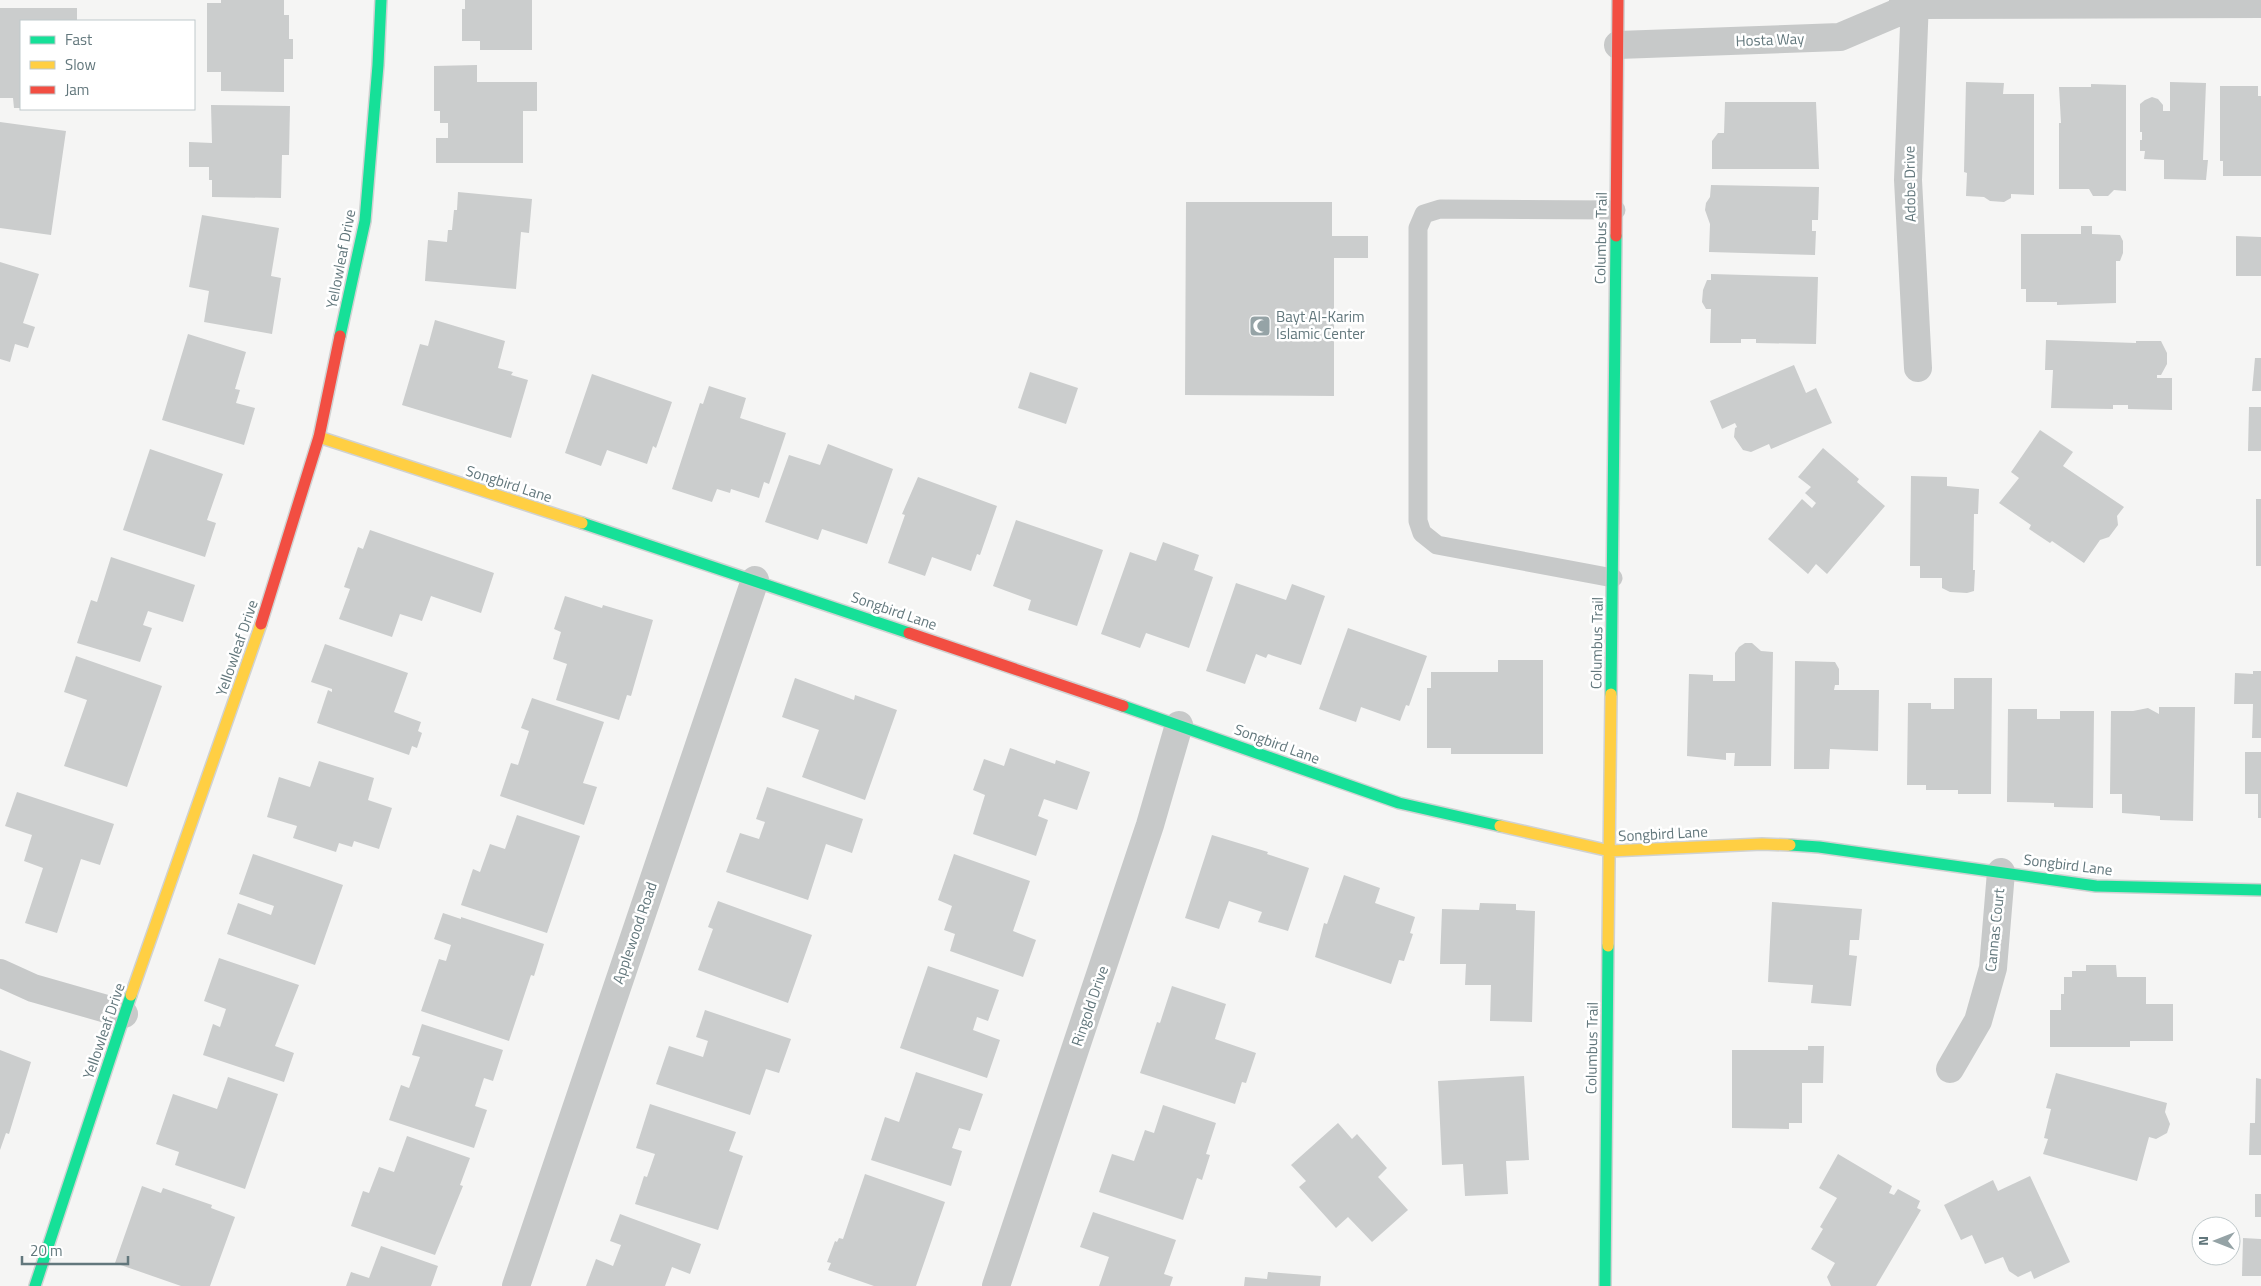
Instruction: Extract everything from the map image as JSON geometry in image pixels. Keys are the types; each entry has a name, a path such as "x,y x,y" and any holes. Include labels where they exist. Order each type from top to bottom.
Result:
{"street":[{"name":"Yellowleaf Drive","path":"35,1286 124,1014 264,616 319,437 365,221 378,65 380,0"},
{"name":"Columbus Trail","path":"1605,1286 1618,0"},
{"name":"Hosta Way","path":"1618,45 1840,37 1911,2 2261,4"},
{"name":"Adobe Drive","path":"1911,2 1908,180 1918,368"},
{"name":"Songbird Lane","path":"319,437 755,580 1179,725 1400,803 1610,851 1762,844 1819,847 2096,886 2261,890"},
{"name":"Applewood Road","path":"516,1286 755,580"},
{"name":"Ringold Drive","path":"996,1286 1150,825 1179,725"},
{"name":"Cannas Court","path":"1950,1068 1978,1021 1992,968 2001,872"},
{"path":"0,973 33,988 124,1014"}],"lane":[{"path":"1613,578 1437,545 1422,533 1418,521 1418,228 1424,214 1440,209 1616,210"}],"building":[{"path":"221,0 284,0 284,15 289,15 289,39 293,39 293,59 284,59 284,92 221,91 221,72 207,72 207,3 221,3"},
{"path":"465,0 532,0 532,50 480,50 480,41 462,41 462,9 465,9"},
{"path":"0,8 77,8 77,20 20,20 20,108 14,108 13,98 0,98"},
{"path":"477,65 477,82 537,82 537,111 523,111 523,163 436,163 436,138 448,138 448,123 440,123 440,111 434,111 434,66"},
{"path":"1966,82 2004,83 2003,94 2034,94 2034,195 2011,194 2011,198 2004,202 1990,201 1984,197 1966,196 1967,173 1964,172"},
{"path":"2170,82 2206,83 2203,160 2208,160 2206,180 2164,179 2164,160 2144,159 2145,151 2140,151 2142,132 2140,132 2140,104 2152,97 2158,99 2163,105 2163,111 2170,111"},
{"path":"2091,84 2126,85 2126,191 2114,190 2108,196 2093,196 2089,189 2059,189 2059,123 2061,123 2059,87 2091,87"},
{"path":"2220,86 2258,86 2258,96 2261,96 2261,176 2223,176 2223,161 2220,161"},
{"path":"1725,102 1816,102 1819,169 1712,169 1712,141 1718,133 1724,133"},
{"path":"211,105 290,106 289,155 282,155 281,198 212,197 212,180 209,180 209,167 189,167 189,142 212,143"},
{"path":"0,122 66,131 51,235 0,228"},
{"path":"1711,185 1819,187 1818,220 1812,220 1812,231 1816,231 1815,255 1709,252 1710,224 1705,210 1706,203 1710,197"},
{"path":"458,192 532,199 529,233 521,232 516,289 425,281 428,240 447,242 448,230 452,230 454,210 457,210"},
{"name":"Bayt Al-Karim Islamic Center","path":"1186,202 1332,202 1332,236 1368,236 1368,258 1334,258 1334,396 1185,395"},
{"path":"202,215 279,228 271,276 281,278 272,334 204,322 209,291 189,287"},
{"path":"2081,226 2092,226 2092,234 2120,235 2123,241 2123,253 2120,261 2116,261 2116,303 2057,305 2057,302 2026,302 2026,289 2021,289 2021,234 2081,234"},
{"path":"2236,236 2261,237 2261,276 2236,276"},
{"path":"0,262 39,274 23,323 35,327 28,348 15,344 10,362 0,359"},
{"path":"1711,274 1818,277 1816,344 1756,343 1756,339 1741,339 1741,343 1710,343 1711,309 1706,309 1702,302 1703,290 1707,280 1711,280"},
{"path":"435,320 505,341 498,368 513,372 511,375 528,380 511,438 402,405 420,344 428,346"},
{"path":"188,334 246,352 235,389 240,390 236,403 255,408 244,445 162,420"},
{"path":"2046,340 2136,343 2136,341 2161,341 2167,353 2167,364 2161,375 2157,375 2157,378 2172,378 2172,410 2128,409 2128,405 2113,405 2113,409 2051,408 2053,370 2045,370"},
{"path":"2255,358 2261,358 2261,391 2252,391"},
{"path":"1794,365 1806,393 1816,388 1832,423 1771,449 1769,444 1751,452 1743,450 1734,437 1735,428 1737,427 1735,423 1722,429 1710,401"},
{"path":"1030,372 1078,388 1066,424 1018,408"},
{"path":"592,374 672,402 656,448 653,446 647,464 607,450 601,466 565,453"},
{"path":"709,386 746,398 740,418 786,433 769,484 764,482 759,498 731,489 730,493 717,489 712,502 672,489 700,403 703,404"},
{"path":"2249,407 2261,407 2261,451 2248,451"},
{"path":"2040,430 2073,452 2063,466 2124,507 2117,516 2118,525 2109,537 2100,540 2084,563 2052,541 2050,543 2029,529 2031,525 1999,503 2019,478 2011,472"},
{"path":"828,444 893,469 867,544 822,529 818,540 765,522 789,455 820,465"},
{"path":"1823,448 1859,479 1857,482 1885,506 1827,574 1816,564 1808,574 1768,539 1802,499 1812,508 1816,503 1805,493 1811,487 1798,477"},
{"path":"150,449 223,474 207,520 216,523 205,557 123,530"},
{"path":"1911,476 1947,477 1947,486 1979,489 1978,514 1974,514 1974,591 1967,593 1950,592 1942,588 1942,578 1920,578 1920,566 1910,566"},
{"path":"918,477 997,506 980,555 977,554 971,571 932,557 925,576 888,563 905,515 902,514"},
{"path":"2256,499 2261,499 2261,566 2256,566"},
{"path":"1016,520 1103,550 1077,626 1028,610 1031,600 993,586"},
{"path":"370,530 494,573 481,613 431,596 422,621 400,614 392,637 339,619 350,589 344,587 358,547 363,549"},
{"path":"1163,542 1199,555 1194,570 1213,577 1189,648 1146,633 1140,648 1101,634 1130,552 1156,561"},
{"path":"111,557 195,585 183,622 148,611 143,625 152,628 140,662 77,643 91,600 97,602"},
{"path":"1236,583 1286,600 1292,584 1325,596 1301,665 1268,654 1266,658 1256,654 1245,684 1206,671"},
{"path":"565,596 602,608 603,605 653,620 631,696 627,695 619,720 556,700 567,664 553,659 561,632 554,629"},
{"path":"1348,628 1427,656 1409,706 1406,705 1400,721 1361,707 1356,722 1319,709"},
{"path":"1745,643 1752,643 1761,651 1773,652 1771,766 1734,766 1735,753 1726,753 1726,760 1687,756 1689,674 1713,675 1713,681 1735,681 1735,653"},
{"path":"325,644 408,673 394,712 421,722 418,731 422,733 417,748 412,746 409,755 317,723 328,690 332,692 332,689 311,682"},
{"path":"76,656 162,686 127,787 64,766 87,700 64,692"},
{"path":"1498,660 1543,660 1543,754 1451,754 1451,748 1427,748 1427,688 1431,688 1431,672 1498,672"},
{"path":"1795,661 1835,662 1839,669 1839,685 1835,685 1834,690 1879,690 1878,751 1830,749 1829,769 1794,769"},
{"path":"2253,671 2261,671 2261,738 2252,738 2253,704 2234,704 2235,673 2253,674"},
{"path":"795,678 854,700 855,695 897,710 865,800 802,777 819,730 782,717"},
{"path":"1954,678 1992,678 1991,794 1958,794 1958,790 1926,790 1926,785 1907,785 1908,703 1931,703 1931,709 1954,709"},
{"path":"532,698 604,722 583,783 597,787 584,825 500,796 511,763 518,765 529,731 521,728"},
{"path":"2159,707 2195,707 2193,821 2160,820 2160,816 2122,813 2122,794 2110,794 2111,711 2133,711 2148,708 2159,714"},
{"path":"2008,709 2037,709 2037,719 2060,719 2060,711 2094,711 2093,808 2054,807 2054,803 2007,802"},
{"path":"1010,748 1055,764 1056,760 1090,772 1077,810 1044,799 1038,816 1048,820 1036,856 973,834 985,795 973,790 984,759 1004,766"},
{"path":"2245,752 2261,752 2261,818 2258,818 2258,794 2245,794"},
{"path":"319,761 374,778 368,800 392,808 379,849 354,841 352,847 339,843 336,852 293,838 297,826 267,817 279,777 310,787"},
{"path":"767,787 863,819 852,853 826,844 808,900 726,872 740,833 759,839 765,822 756,819"},
{"path":"17,792 114,824 100,865 81,859 57,933 25,923 43,868 24,861 32,835 5,826"},
{"path":"517,815 580,836 547,933 461,905 473,869 480,872 490,844 505,849"},
{"path":"1212,835 1268,852 1267,854 1309,868 1288,931 1258,922 1262,912 1229,901 1219,929 1185,918"},
{"path":"253,854 343,885 315,965 227,934 238,903 271,915 274,906 239,894"},
{"path":"954,854 1030,881 1013,931 1036,940 1023,977 950,951 955,934 944,930 952,906 938,900"},
{"path":"1344,875 1380,888 1375,903 1415,917 1410,933 1413,934 1404,961 1399,960 1391,984 1315,957 1324,923 1327,924"},
{"path":"718,901 812,935 788,1003 698,970 713,929 708,927"},
{"path":"1772,902 1862,909 1859,940 1850,940 1849,955 1857,956 1851,1006 1811,1003 1813,985 1768,982"},
{"path":"1480,903 1516,904 1516,910 1535,911 1532,1022 1490,1021 1491,985 1465,985 1466,964 1440,964 1442,909 1479,910"},
{"path":"443,913 544,944 534,976 531,975 509,1041 421,1011 439,959 446,961 451,945 434,939"},
{"path":"219,958 299,985 275,1046 294,1053 284,1082 203,1055 213,1024 220,1027 226,1009 204,1001"},
{"path":"2086,965 2116,965 2117,977 2146,977 2146,1004 2173,1004 2173,1041 2130,1041 2130,1047 2050,1047 2050,1010 2061,1010 2061,994 2064,994 2064,977 2072,977 2072,971 2086,971"},
{"path":"928,966 999,990 988,1021 977,1017 973,1030 1000,1040 987,1078 900,1048"},
{"path":"1172,986 1226,1004 1215,1039 1256,1053 1246,1083 1242,1082 1235,1104 1140,1073 1157,1022 1160,1023"},
{"path":"705,1010 791,1039 779,1073 766,1069 750,1115 656,1084 669,1046 703,1057 708,1041 696,1037"},
{"path":"422,1024 503,1050 493,1081 484,1078 475,1106 487,1110 474,1148 389,1120 401,1085 409,1088 420,1057 412,1055"},
{"path":"1808,1046 1824,1046 1823,1083 1802,1083 1802,1123 1789,1123 1789,1129 1732,1128 1732,1050 1808,1050"},
{"path":"0,1050 31,1062 9,1134 6,1133 0,1150"},
{"path":"916,1072 983,1094 970,1131 959,1128 952,1148 962,1151 951,1186 871,1160 885,1117 899,1122"},
{"path":"2056,1073 2167,1103 2165,1112 2170,1124 2167,1133 2156,1139 2149,1137 2137,1181 2043,1154 2048,1139 2044,1138 2051,1109 2046,1108"},
{"path":"1524,1076 1529,1160 1506,1161 1508,1194 1465,1196 1463,1164 1442,1165 1438,1081"},
{"path":"228,1077 278,1094 245,1189 175,1165 179,1152 156,1144 173,1094 217,1109"},
{"path":"2256,1078 2261,1079 2261,1155 2249,1155 2250,1123 2255,1123"},
{"path":"650,1104 736,1132 729,1151 743,1156 718,1230 635,1204 644,1176 647,1177 655,1154 636,1148"},
{"path":"1163,1105 1216,1123 1206,1154 1210,1155 1202,1180 1197,1178 1183,1220 1099,1192 1112,1154 1134,1161 1145,1130 1154,1133"},
{"path":"1338,1123 1352,1139 1357,1134 1387,1168 1378,1177 1408,1210 1372,1242 1348,1217 1336,1228 1299,1187 1306,1181 1291,1165"},
{"path":"407,1136 470,1158 460,1185 463,1186 435,1255 351,1226 363,1191 369,1193 379,1167 394,1172"},
{"path":"1838,1154 1892,1186 1889,1193 1894,1195 1898,1189 1920,1201 1917,1208 1921,1210 1876,1286 1831,1286 1827,1277 1835,1263 1811,1249 1823,1229 1820,1227 1837,1198 1819,1188"},
{"path":"865,1174 945,1202 916,1286 874,1286 828,1270 831,1263 827,1262 835,1241 837,1242 839,1238 843,1239"},
{"path":"2030,1176 2070,1262 2034,1279 2031,1271 2018,1277 2009,1271 2003,1257 1985,1264 1972,1235 1961,1240 1944,1205 1993,1180 1998,1191"},
{"path":"142,1186 161,1193 163,1188 212,1205 211,1208 235,1217 210,1286 181,1286 115,1263"},
{"path":"2255,1194 2261,1194 2261,1217 2255,1217"},
{"path":"1093,1212 1176,1240 1164,1274 1173,1277 1170,1286 1099,1286 1109,1257 1080,1247"},
{"path":"620,1214 701,1244 690,1274 672,1267 665,1286 586,1286 596,1259 613,1266 621,1245 610,1241"},
{"path":"2243,1238 2261,1239 2261,1276 2242,1276"},
{"path":"381,1246 438,1266 431,1286 346,1286 351,1272 369,1278"},
{"path":"1268,1272 1321,1276 1320,1286 1244,1286 1245,1277 1267,1279"}],"traffic: fast":[{"path":"340,336 365,221 378,65 381,0"},
{"path":"1611,694 1616,236"},
{"path":"582,523 909,633"},
{"path":"1123,706 1399,803 1500,826"},
{"path":"1790,845 1819,847 2096,886 2261,890"},
{"path":"1605,1286 1608,946"},
{"path":"35,1286 131,995"}],"traffic: slow":[{"path":"319,437 582,523"},
{"path":"131,995 261,624"},
{"path":"1608,946 1611,694"},
{"path":"1500,826 1610,851 1762,844 1790,845"}],"traffic: jam":[{"path":"1616,236 1618,0"},
{"path":"261,624 319,437 340,336"},
{"path":"909,633 1123,706"}],"place":[{"name":"Bayt Al-Karim Islamic Center","path":"1260,326"}]}
